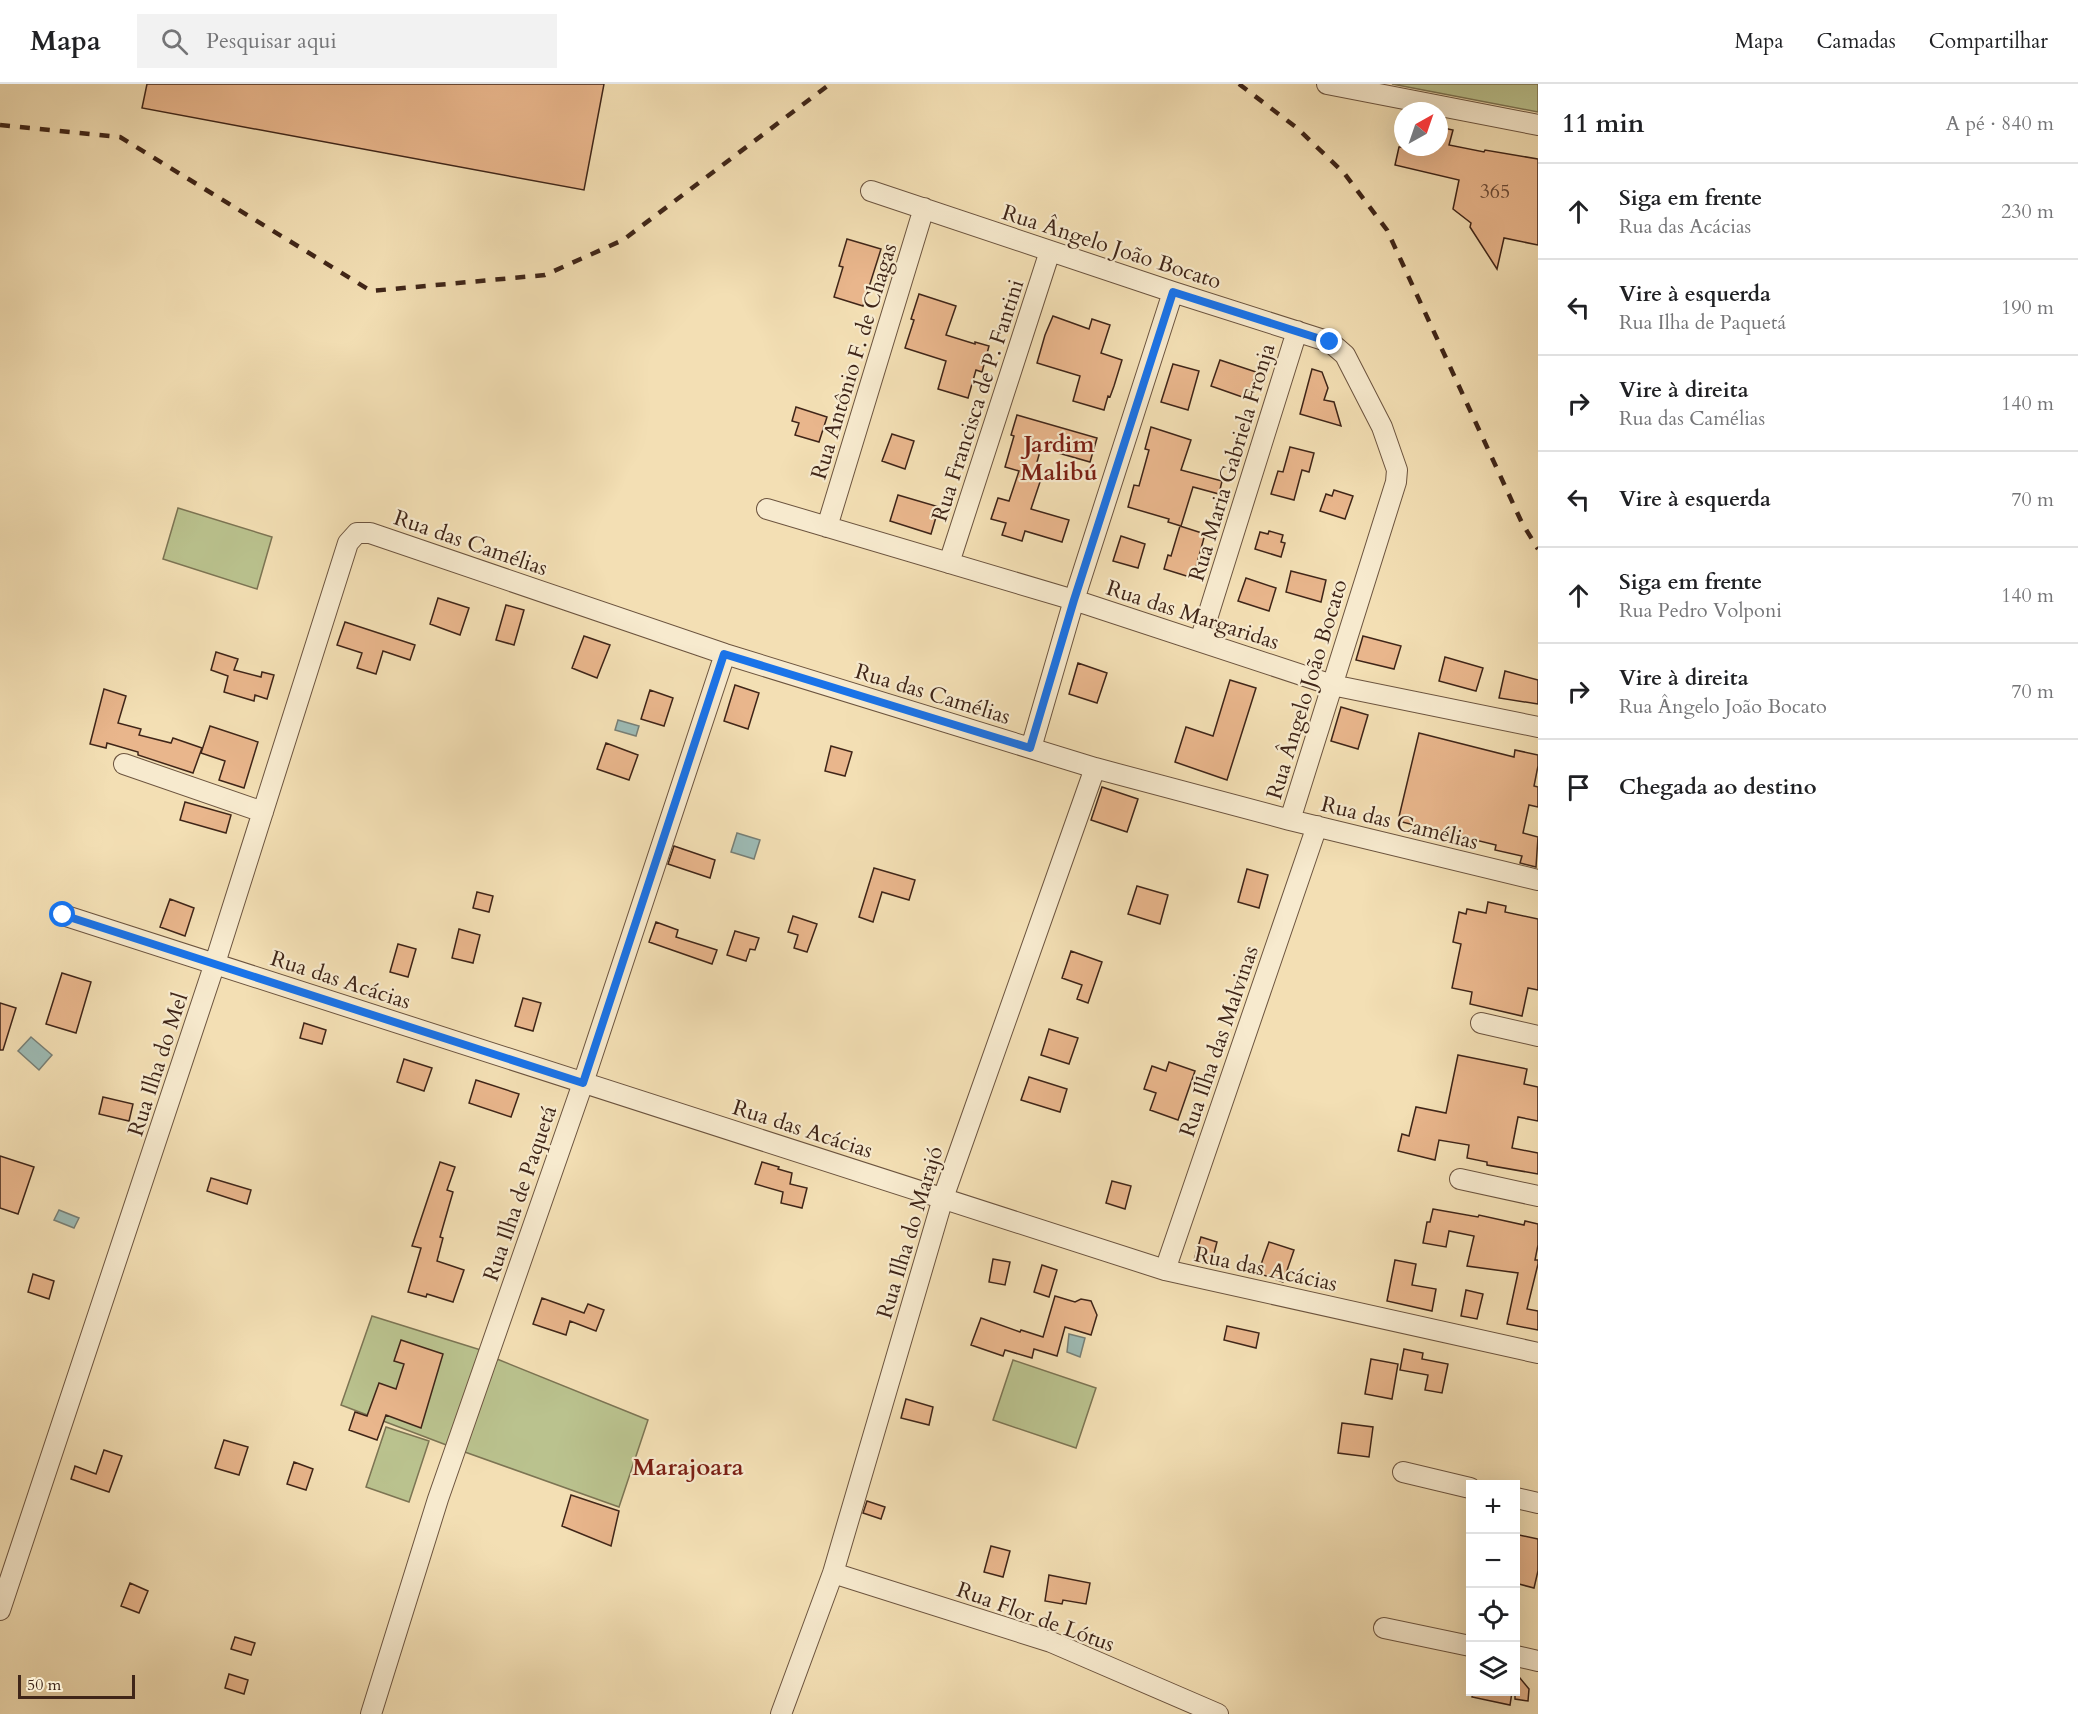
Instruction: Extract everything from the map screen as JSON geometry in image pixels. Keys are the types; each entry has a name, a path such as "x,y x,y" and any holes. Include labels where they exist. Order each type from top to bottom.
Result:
{"street":[{"path":"1327,84 1538,125"},
{"name":"Rua Ângelo João Bocato","path":"871,191 1330,342 1345,355 1382,427 1397,470 1396,482 1290,820"},
{"name":"Rua Antônio F. de Chagas","path":"827,527 924,208"},
{"name":"Rua Francisca de P. Fantini","path":"949,563 1050,251"},
{"path":"1030,748 1074,600 1173,292"},
{"name":"Rua Maria Gabriela Fronja","path":"1200,641 1297,331"},
{"name":"Rua das Margaridas","path":"767,509 1074,600 1332,685 1538,727"},
{"name":"Rua das Camélias","path":"357,533 370,533 724,654 1095,768 1290,820 1538,880"},
{"name":"Rua Ilha do Mel","path":"0,1610 215,963 348,543 357,533"},
{"name":"Rua Ilha de Paquetá","path":"371,1714 438,1499 583,1083 724,654"},
{"path":"124,764 263,812"},
{"name":"Rua Ilha do Marajó","path":"781,1714 833,1574 942,1198 1095,768"},
{"name":"Rua Ilha das Malvinas","path":"1165,1270 1317,826"},
{"name":"Rua das Acácias","path":"63,915 1165,1270 1538,1353"},
{"path":"1481,1023 1538,1036"},
{"path":"1460,1179 1538,1196"},
{"path":"1403,1472 1466,1487"},
{"path":"1520,1499 1538,1503"},
{"name":"Rua Flor de Lótus","path":"833,1574 1051,1642 1184,1706 1218,1714"},
{"path":"1384,1628 1466,1645"},
{"path":"1520,1657 1538,1661"}],"green space":[{"path":"1392,84 1538,84 1538,112"},
{"path":"178,508 272,537 257,589 163,559"},
{"path":"372,1316 484,1351 449,1446 341,1405"},
{"path":"497,1359 648,1420 619,1507 462,1451"},
{"path":"1013,1360 1096,1388 1076,1448 993,1420"},
{"path":"386,1427 429,1441 409,1502 366,1487"}],"water":[{"path":"618,720 639,726 636,736 615,730"},
{"path":"737,833 760,840 754,859 731,852"},
{"path":"31,1037 52,1055 39,1070 18,1051"},
{"path":"59,1210 79,1218 74,1228 54,1220"},
{"path":"1069,1334 1085,1338 1080,1357 1067,1352"}],"building":[{"path":"147,84 604,84 584,190 142,108"},
{"path":"1448,129 1453,130 1449,145 1538,159 1538,245 1504,238 1497,269 1470,227 1471,223 1453,209 1459,180 1395,165 1397,156 1448,156"},
{"path":"847,239 881,249 863,306 834,297 843,267 839,266"},
{"path":"919,294 956,306 946,335 989,346 982,372 976,370 968,398 938,389 946,361 905,348"},
{"path":"1053,316 1089,329 1092,319 1110,325 1101,353 1122,360 1104,410 1073,401 1080,376 1037,363"},
{"path":"1220,360 1256,372 1248,399 1211,386"},
{"path":"1173,364 1199,371 1188,410 1161,402"},
{"path":"1312,369 1322,372 1328,388 1324,400 1334,402 1341,426 1300,414"},
{"path":"796,407 827,417 819,442 795,435 799,423 792,421"},
{"path":"1017,415 1097,438 1090,462 1041,448 1033,476 1041,479 1031,509 1069,520 1062,542 1025,531 1022,541 1002,535 1006,523 991,519 998,498 1009,501 1019,471 1005,467"},
{"path":"1151,427 1191,440 1181,470 1222,481 1219,494 1193,487 1181,526 1168,522 1169,519 1128,507 1134,485 1139,486 1149,450 1145,449"},
{"path":"892,434 914,441 905,469 882,461"},
{"path":"1290,447 1314,453 1309,472 1302,470 1294,500 1271,494 1278,471 1283,472"},
{"path":"1334,490 1353,496 1345,519 1320,511 1326,494 1332,496"},
{"path":"898,495 939,507 931,534 890,521"},
{"path":"1180,526 1205,534 1193,578 1164,569 1168,555 1171,556"},
{"path":"1269,531 1283,535 1281,542 1285,543 1281,557 1255,549 1260,532 1268,534"},
{"path":"1121,536 1145,544 1138,568 1113,561"},
{"path":"1291,571 1326,580 1321,602 1286,592"},
{"path":"1246,578 1276,588 1269,611 1238,601"},
{"path":"438,598 469,608 460,635 430,624"},
{"path":"506,605 524,610 514,645 496,640"},
{"path":"345,622 415,645 410,660 383,651 376,674 357,668 362,653 337,645"},
{"path":"584,636 610,645 597,678 572,668"},
{"path":"1363,636 1401,646 1394,669 1356,660"},
{"path":"216,652 238,659 234,670 261,677 262,672 274,675 267,699 255,695 254,701 224,692 228,676 211,670"},
{"path":"1445,657 1483,668 1476,691 1439,681"},
{"path":"1078,663 1107,673 1097,703 1069,694"},
{"path":"1505,671 1538,680 1538,704 1499,698"},
{"path":"1230,680 1256,688 1227,780 1175,762 1186,727 1213,736"},
{"path":"735,685 759,693 748,729 724,721"},
{"path":"104,689 126,696 118,723 141,729 139,735 171,743 173,738 202,748 193,773 107,743 106,748 90,744"},
{"path":"650,690 673,698 664,726 641,719"},
{"path":"1341,707 1368,715 1358,749 1331,741"},
{"path":"210,726 258,742 244,788 219,780 225,761 201,753"},
{"path":"1419,733 1514,757 1515,750 1538,755 1534,786 1538,787 1538,807 1529,805 1523,833 1538,837 1536,867 1520,863 1522,856 1495,850 1496,845 1398,821"},
{"path":"606,743 638,755 629,780 597,769"},
{"path":"831,746 852,752 845,776 825,771"},
{"path":"1102,787 1138,799 1127,832 1091,820"},
{"path":"185,802 231,815 226,833 180,820"},
{"path":"674,846 715,860 710,878 668,864"},
{"path":"874,868 915,880 909,900 882,892 873,922 859,917"},
{"path":"1247,869 1268,875 1259,908 1238,902"},
{"path":"1137,886 1168,895 1160,924 1128,914"},
{"path":"477,892 493,896 489,912 473,908"},
{"path":"170,899 194,908 185,936 160,927"},
{"path":"1488,902 1506,906 1505,912 1538,919 1538,990 1528,988 1522,1016 1470,1004 1472,992 1452,988 1461,944 1453,942 1459,912 1466,914 1467,909 1486,913"},
{"path":"793,916 817,924 807,952 794,948 798,935 788,932"},
{"path":"656,922 678,930 676,937 717,950 712,964 649,942"},
{"path":"459,929 480,935 473,963 452,958"},
{"path":"735,931 759,938 755,950 750,949 746,961 727,955"},
{"path":"398,944 416,949 408,977 390,972"},
{"path":"1071,951 1102,962 1088,1003 1077,999 1082,985 1062,978"},
{"path":"62,973 91,982 76,1033 46,1024"},
{"path":"523,998 541,1003 533,1031 515,1026"},
{"path":"0,1003 16,1008 3,1050 0,1050"},
{"path":"304,1023 326,1030 322,1044 300,1038"},
{"path":"1049,1029 1078,1038 1069,1064 1041,1055"},
{"path":"1458,1055 1527,1069 1524,1084 1538,1087 1538,1121 1518,1117 1512,1148 1538,1153 1538,1174 1487,1165 1487,1162 1467,1158 1469,1145 1439,1140 1435,1160 1398,1151 1402,1134 1409,1136 1416,1107 1446,1113"},
{"path":"404,1059 432,1068 424,1091 397,1082"},
{"path":"1169,1062 1195,1071 1178,1120 1150,1110 1156,1093 1144,1089 1152,1066 1166,1071"},
{"path":"1029,1077 1067,1089 1060,1112 1021,1100"},
{"path":"476,1080 519,1094 511,1117 469,1103"},
{"path":"103,1097 133,1104 129,1121 99,1114"},
{"path":"0,1156 34,1167 18,1214 0,1208"},
{"path":"440,1162 455,1167 447,1190 453,1192 440,1237 443,1238 437,1261 464,1270 453,1302 427,1294 426,1297 408,1292 421,1248 412,1246"},
{"path":"762,1162 792,1173 790,1184 807,1188 802,1208 781,1203 783,1192 755,1184"},
{"path":"211,1178 251,1190 247,1204 207,1191"},
{"path":"1112,1181 1131,1186 1125,1209 1106,1203"},
{"path":"1433,1209 1478,1217 1479,1215 1524,1225 1525,1221 1538,1224 1535,1260 1538,1260 1538,1264 1527,1309 1538,1311 1538,1330 1507,1324 1518,1273 1467,1266 1474,1236 1449,1231 1446,1247 1423,1243 1427,1222 1430,1222"},
{"path":"1201,1237 1217,1242 1211,1265 1194,1260"},
{"path":"1269,1242 1294,1250 1283,1282 1258,1273"},
{"path":"993,1259 1010,1262 1005,1285 989,1282"},
{"path":"1395,1260 1416,1264 1412,1285 1436,1289 1432,1311 1387,1301"},
{"path":"1042,1265 1057,1270 1049,1297 1034,1292"},
{"path":"33,1274 54,1281 49,1299 28,1292"},
{"path":"1466,1290 1483,1294 1477,1319 1461,1316"},
{"path":"1055,1296 1075,1302 1081,1299 1091,1301 1097,1315 1091,1335 1065,1327 1057,1356 1034,1349 1032,1358 1005,1350 1003,1356 971,1345 981,1318 1020,1332 1021,1330 1043,1337"},
{"path":"542,1298 584,1313 588,1304 604,1310 596,1331 570,1321 566,1335 533,1324"},
{"path":"1227,1326 1259,1333 1256,1348 1224,1340"},
{"path":"401,1340 443,1354 421,1428 386,1415 377,1440 349,1430 355,1412 367,1416 379,1383 396,1389 404,1364 394,1361"},
{"path":"1404,1349 1423,1353 1422,1359 1448,1364 1442,1393 1425,1390 1428,1375 1400,1370"},
{"path":"1371,1359 1398,1364 1392,1399 1365,1394"},
{"path":"906,1399 933,1407 929,1425 901,1418"},
{"path":"1342,1423 1373,1427 1369,1457 1338,1453"},
{"path":"224,1440 248,1447 239,1475 215,1468"},
{"path":"104,1450 122,1456 109,1492 71,1479 75,1466 96,1474"},
{"path":"294,1462 313,1469 306,1490 287,1484"},
{"path":"571,1495 619,1511 611,1546 562,1526"},
{"path":"867,1501 885,1507 881,1519 863,1513"},
{"path":"1520,1535 1538,1539 1538,1571 1534,1588 1520,1584"},
{"path":"991,1546 1010,1551 1003,1577 984,1572"},
{"path":"1049,1575 1090,1583 1086,1604 1063,1600 1062,1604 1045,1601"},
{"path":"130,1583 148,1591 139,1613 121,1606"},
{"path":"235,1637 255,1643 251,1655 231,1649"},
{"path":"229,1674 248,1680 244,1694 225,1688"},
{"path":"1520,1678 1529,1689 1528,1701 1515,1699 1515,1696 1520,1696"},
{"path":"1472,1696 1511,1696 1510,1705"}],"railway":[{"path":"0,125 120,137 371,291 545,275 623,240 830,84"},
{"path":"1239,84 1297,128 1344,173 1387,230 1522,523 1538,549"}],"district":[{"name":"Jardim Malibú","path":"1059,458"},
{"name":"Marajoara","path":"688,1467"}],"route":[{"path":"63,915 583,1083 724,654 1030,748 1074,600 1173,292 1330,342"}]}
